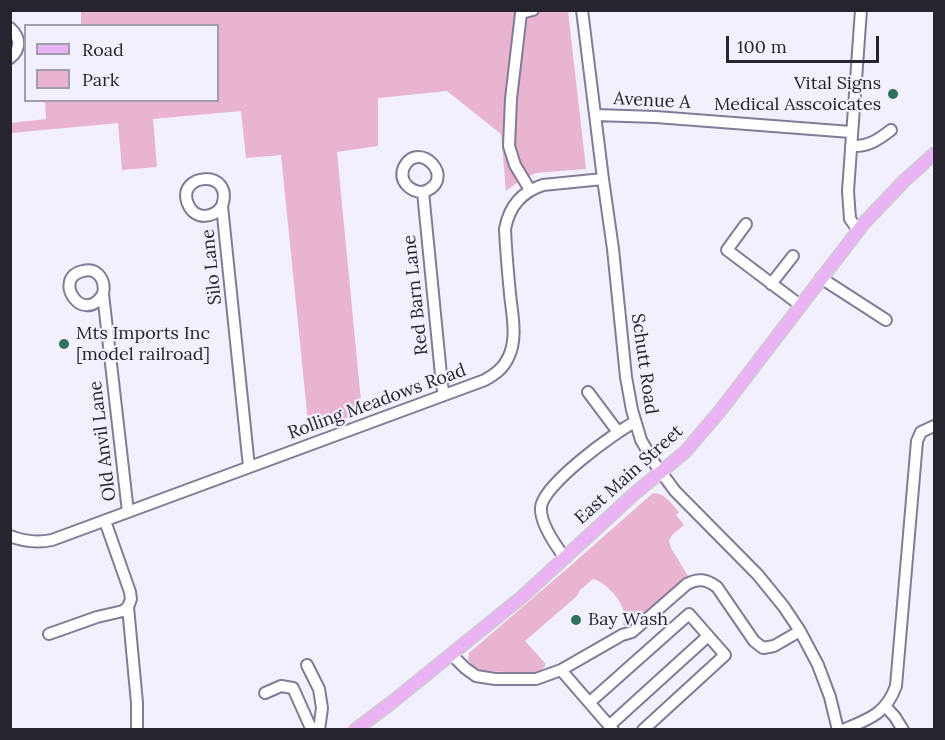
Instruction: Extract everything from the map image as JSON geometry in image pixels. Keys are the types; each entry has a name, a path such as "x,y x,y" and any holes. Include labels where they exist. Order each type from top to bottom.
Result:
{"main road":[{"name":"East Main Street","path":"355,729 391,704 522,597 634,494 685,452 720,411 858,230 904,181 934,154"}],"street":[{"path":"533,10 521,12 509,146 515,165 530,190 550,184 603,179"},
{"name":"Schutt Road","path":"582,10 613,249 626,377 632,410 641,440 675,490 758,575 784,606 818,665 840,729"},
{"path":"858,230 850,219 848,190 861,10"},
{"path":"10,28 18,38 19,47 10,58"},
{"name":"Avenue A","path":"595,115 656,117 851,132"},
{"path":"851,146 876,142 891,130"},
{"name":"Rolling Meadows Road","path":"10,536 26,542 52,540 485,380 501,370 509,358 513,342 506,220 513,206 530,190"},
{"name":"Red Barn Lane","path":"423,192 444,395"},
{"name":"Silo Lane","path":"222,206 249,467"},
{"path":"746,224 727,250 800,305"},
{"path":"771,284 793,256"},
{"path":"821,278 886,320"},
{"name":"Old Anvil Lane","path":"103,294 128,512"},
{"path":"588,392 618,432"},
{"path":"565,558 544,524 540,510 542,500 555,483 618,432 635,422"},
{"path":"840,729 869,719 886,707 897,686 917,441 921,432 934,426"},
{"path":"105,521 130,592 128,607 137,729"},
{"path":"452,655 476,676 495,679 536,679 561,670 622,635 632,632 687,584 699,580 710,582 717,587 762,648 774,646 800,631"},
{"path":"49,634 128,607"},
{"path":"590,702 689,614 726,655 643,729"},
{"path":"561,670 612,727 708,636"},
{"path":"265,693 281,686 293,688 310,726 317,729 322,708 319,689 307,665"},
{"path":"886,707 903,729"}],"green space":[{"path":"81,11 568,11 586,169 536,173 522,179 506,191 501,134 447,91 378,98 378,146 337,152 362,412 309,432 281,155 246,158 241,111 153,119 157,167 122,170 118,123 11,133 10,123 46,119 45,102 219,102 219,24 81,24"},
{"path":"653,493 665,497 679,512 676,515 684,525 672,535 669,541 688,576 629,627 623,625 624,612 616,596 602,583 593,579 525,641 545,663 541,671 536,673 480,671 474,667 468,660 469,653"}],"place":[{"name":"Vital Signs Medical Asscoicates","path":"893,94"},
{"name":"Mts Imports Inc [model railroad]","path":"64,344"},
{"name":"Bay Wash","path":"576,620"}]}
